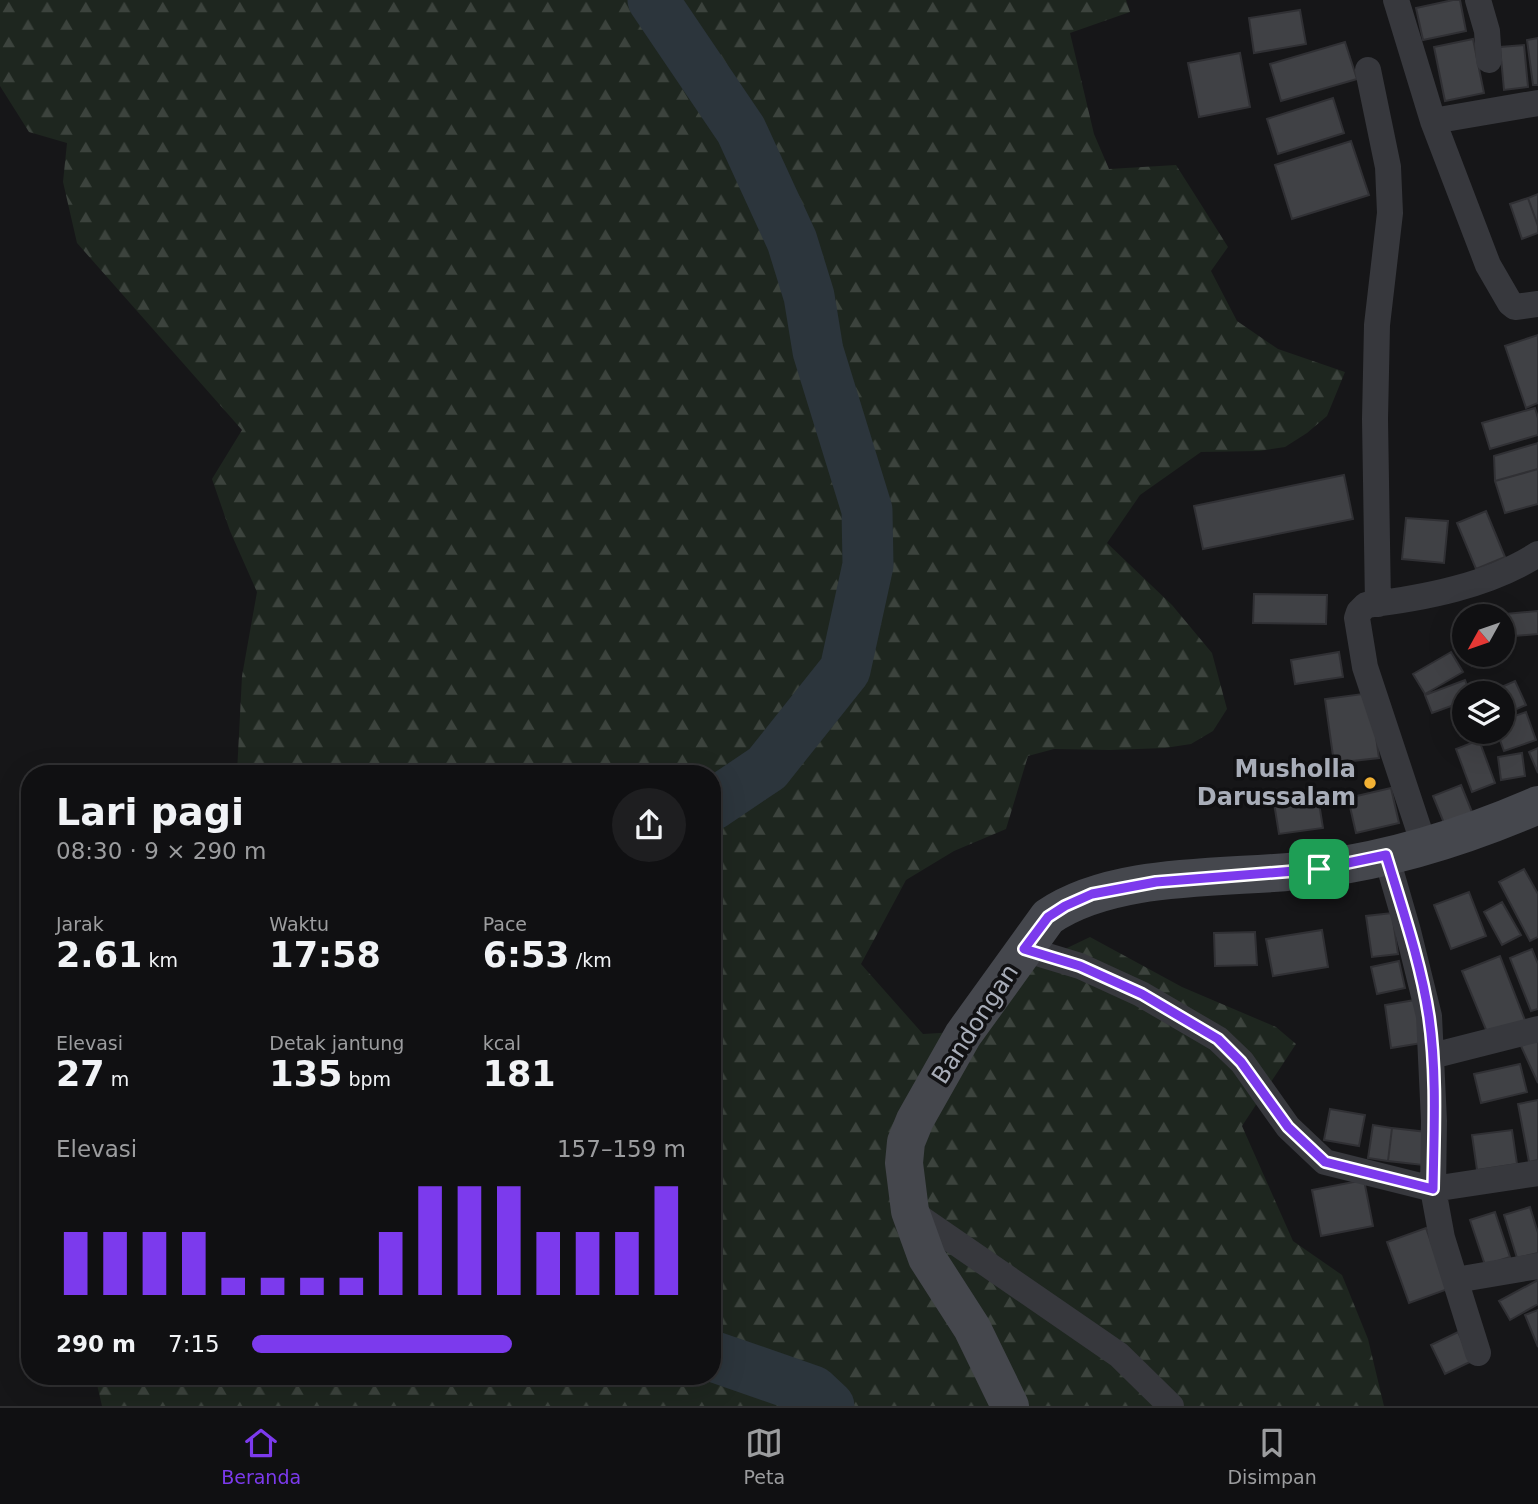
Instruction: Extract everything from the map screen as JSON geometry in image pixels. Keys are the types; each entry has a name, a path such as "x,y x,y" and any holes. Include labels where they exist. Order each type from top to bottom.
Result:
{"street":[{"path":"1396,0 1433,121 1488,265 1504,297 1515,307 1538,304"},
{"path":"1478,0 1487,31 1489,61"},
{"path":"1368,70 1388,167 1390,213 1389,241 1380,291 1376,366 1378,604"},
{"path":"1433,121 1538,103"},
{"path":"1424,845 1366,667 1358,632 1359,611 1366,606 1471,584 1523,564 1538,554"},
{"name":"Bandongan","path":"1010,1406 972,1328 927,1258 911,1211 904,1163 906,1142 915,1120 963,1035 1048,917 1092,894 1156,882 1319,869 1386,855 1503,820 1538,805"},
{"path":"1386,855 1429,1016 1433,1056 1433,1189 1442,1238 1478,1353"},
{"path":"1024,949 1080,966 1142,994 1218,1039 1241,1062 1288,1127 1325,1162 1433,1189 1538,1173"},
{"path":"1433,1056 1538,1029"},
{"path":"911,1211 1119,1355 1171,1406"},
{"path":"1456,1280 1538,1266"}],"green space":[{"path":"0,0 1126,0 1130,12 1070,33 1094,134 1109,169 1176,165 1228,247 1211,271 1237,321 1278,349 1345,372 1327,416 1307,433 1285,447 1259,451 1201,452 1140,495 1107,543 1172,605 1212,653 1227,709 1213,731 1191,744 1165,748 1054,749 1028,756 1006,829 954,851 906,880 861,964 923,1034 988,1030 1013,974 1090,937 1182,987 1276,1027 1296,1044 1242,1126 1293,1241 1342,1275 1368,1339 1384,1406 102,1406 97,1385 721,1385 721,765 237,765 242,676 257,592 230,531 212,479 242,430 77,243 63,182 67,143 29,132 0,86"}],"building":[{"path":"1460,0 1466,31 1423,40 1416,8"},
{"path":"1300,10 1306,44 1254,53 1249,18"},
{"path":"1538,38 1538,85 1533,85 1527,40"},
{"path":"1473,39 1484,93 1445,101 1434,47"},
{"path":"1345,42 1357,79 1281,101 1270,64"},
{"path":"1524,45 1528,87 1504,90 1500,47"},
{"path":"1240,53 1250,107 1199,117 1188,63"},
{"path":"1333,98 1344,133 1278,154 1267,119"},
{"path":"1351,141 1369,195 1292,219 1275,165"},
{"path":"1538,194 1538,226 1528,198"},
{"path":"1528,198 1538,233 1522,239 1510,204"},
{"path":"1538,335 1538,403 1526,408 1505,346"},
{"path":"1535,408 1538,435 1490,449 1482,423"},
{"path":"1538,443 1538,469 1495,481 1494,456"},
{"path":"1538,469 1538,504 1505,513 1495,481"},
{"path":"1344,475 1353,519 1203,549 1194,506"},
{"path":"1486,511 1505,557 1476,569 1457,523"},
{"path":"1406,518 1448,521 1444,563 1402,559"},
{"path":"1254,594 1327,595 1326,624 1253,623"},
{"path":"1538,611 1538,634 1516,636 1516,613"},
{"path":"1339,652 1343,677 1295,684 1291,660"},
{"path":"1451,652 1452,667 1460,667 1463,672 1425,694 1413,674"},
{"path":"1515,681 1526,705 1515,710"},
{"path":"1452,685 1452,706 1432,713 1425,695"},
{"path":"1370,693 1379,758 1334,763 1325,699"},
{"path":"1526,712 1536,740 1504,751 1501,744 1515,744 1515,716"},
{"path":"1469,744 1480,744 1495,783 1472,792 1456,749"},
{"path":"1538,748 1538,773 1529,752"},
{"path":"1522,753 1525,776 1501,780 1498,757"},
{"path":"1461,785 1474,817 1446,828 1433,796"},
{"path":"1391,788 1399,823 1356,833 1348,798"},
{"path":"1318,797 1323,828 1279,834 1274,803"},
{"path":"1524,869 1538,894 1538,937 1530,941 1499,882"},
{"path":"1469,892 1486,936 1451,949 1434,905"},
{"path":"1502,902 1521,935 1502,945 1484,912"},
{"path":"1392,913 1398,954 1372,957 1366,916"},
{"path":"1322,930 1328,967 1273,976 1266,939"},
{"path":"1255,932 1257,965 1215,966 1214,933"},
{"path":"1532,949 1538,964 1538,1009 1531,1011 1510,958"},
{"path":"1500,956 1526,1023 1489,1037 1462,971"},
{"path":"1399,961 1405,988 1377,994 1371,967"},
{"path":"1415,1000 1422,1043 1391,1048 1385,1005"},
{"path":"1538,1038 1538,1083 1521,1046"},
{"path":"1520,1064 1527,1092 1481,1103 1474,1074"},
{"path":"1538,1100 1538,1160 1529,1162 1518,1104"},
{"path":"1330,1109 1365,1115 1359,1146 1324,1140"},
{"path":"1373,1125 1392,1128 1388,1161 1368,1158"},
{"path":"1392,1128 1427,1132 1423,1165 1388,1161"},
{"path":"1512,1130 1517,1164 1477,1170 1472,1135"},
{"path":"1364,1180 1373,1226 1321,1236 1312,1190"},
{"path":"1530,1207 1538,1233 1538,1253 1517,1258 1504,1215"},
{"path":"1495,1212 1510,1257 1485,1265 1470,1220"},
{"path":"1426,1228 1448,1289 1409,1303 1387,1242"},
{"path":"1538,1280 1538,1304 1510,1320 1499,1301"},
{"path":"1538,1310 1538,1347 1525,1315"},
{"path":"1458,1332 1472,1361 1445,1374 1431,1345"}],"waterway":[{"path":"653,0 741,130 792,241 809,296 818,351 867,510 868,565 845,670 767,768 721,799"},
{"path":"721,1359 813,1391 829,1406"}],"place":[{"name":"Musholla Darussalam","path":"1370,783"}],"route":[{"path":"1386,855 1429,1016 1433,1056 1433,1189 1336,1167 1325,1162 1288,1127 1241,1062 1218,1039 1142,994 1080,966 1024,949 1048,917 1092,894 1156,882 1319,869 1386,855"}]}
